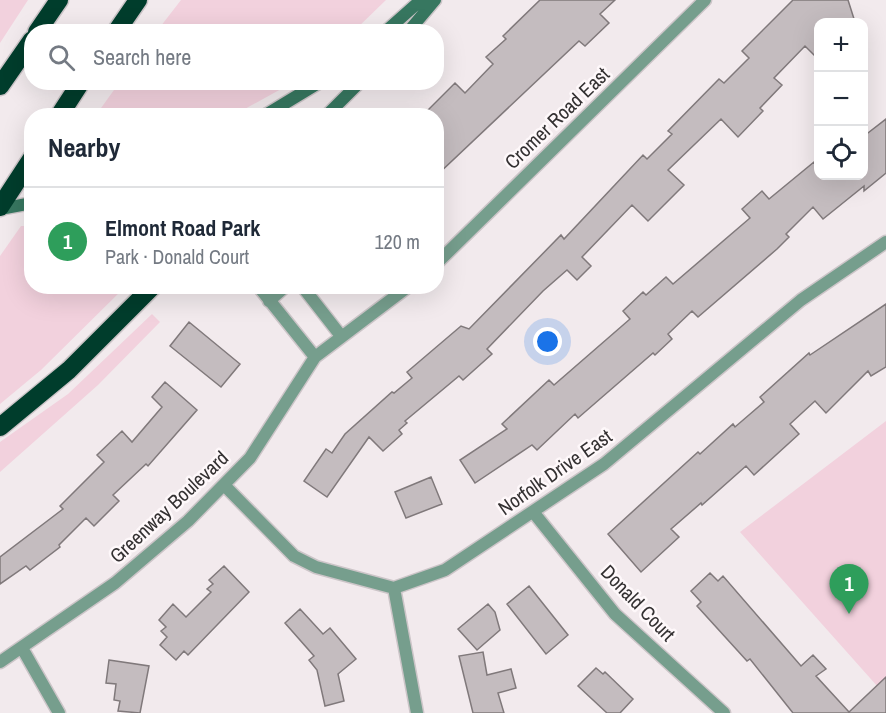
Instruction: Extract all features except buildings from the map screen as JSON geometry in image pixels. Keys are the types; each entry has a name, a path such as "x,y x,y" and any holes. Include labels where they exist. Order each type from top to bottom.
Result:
{"highway":[{"path":"42,24 59,0"},
{"path":"122,24 138,0"},
{"path":"0,86 24,52"},
{"path":"64,108 76,90"},
{"path":"0,208 24,170"},
{"path":"0,427 69,370 145,294"}],"main road":[{"path":"394,24 421,0"},
{"path":"415,24 435,0"},
{"path":"277,108 307,90"},
{"path":"334,108 352,90"},
{"path":"0,208 24,204"}],"street":[{"name":"Cromer Road East","path":"444,256 705,0"},
{"name":"Norfolk Drive East","path":"394,588 445,570 534,513 603,464 801,300 886,242"},
{"path":"264,294 315,357 398,294"},
{"path":"269,301 277,294"},
{"path":"308,294 341,336"},
{"name":"Greenway Boulevard","path":"0,662 134,568 225,486 250,458 315,357"},
{"path":"225,486 294,556 316,567 394,588 417,713"},
{"name":"Donald Court","path":"534,513 615,614 724,713"},
{"path":"22,648 59,713"}],"shaded area":[{"path":"0,0 28,0 0,43"},
{"path":"181,0 386,0 361,24 162,24"},
{"path":"114,90 279,90 247,108 101,108"},
{"path":"21,226 24,226 24,294 118,294 41,370 0,404 0,256"},
{"path":"152,314 160,322 98,385 0,472 0,442 68,394"},
{"path":"886,421 886,696 740,532"}],"place":[{"name":"Elmont Road Park","path":"849,614"}]}
